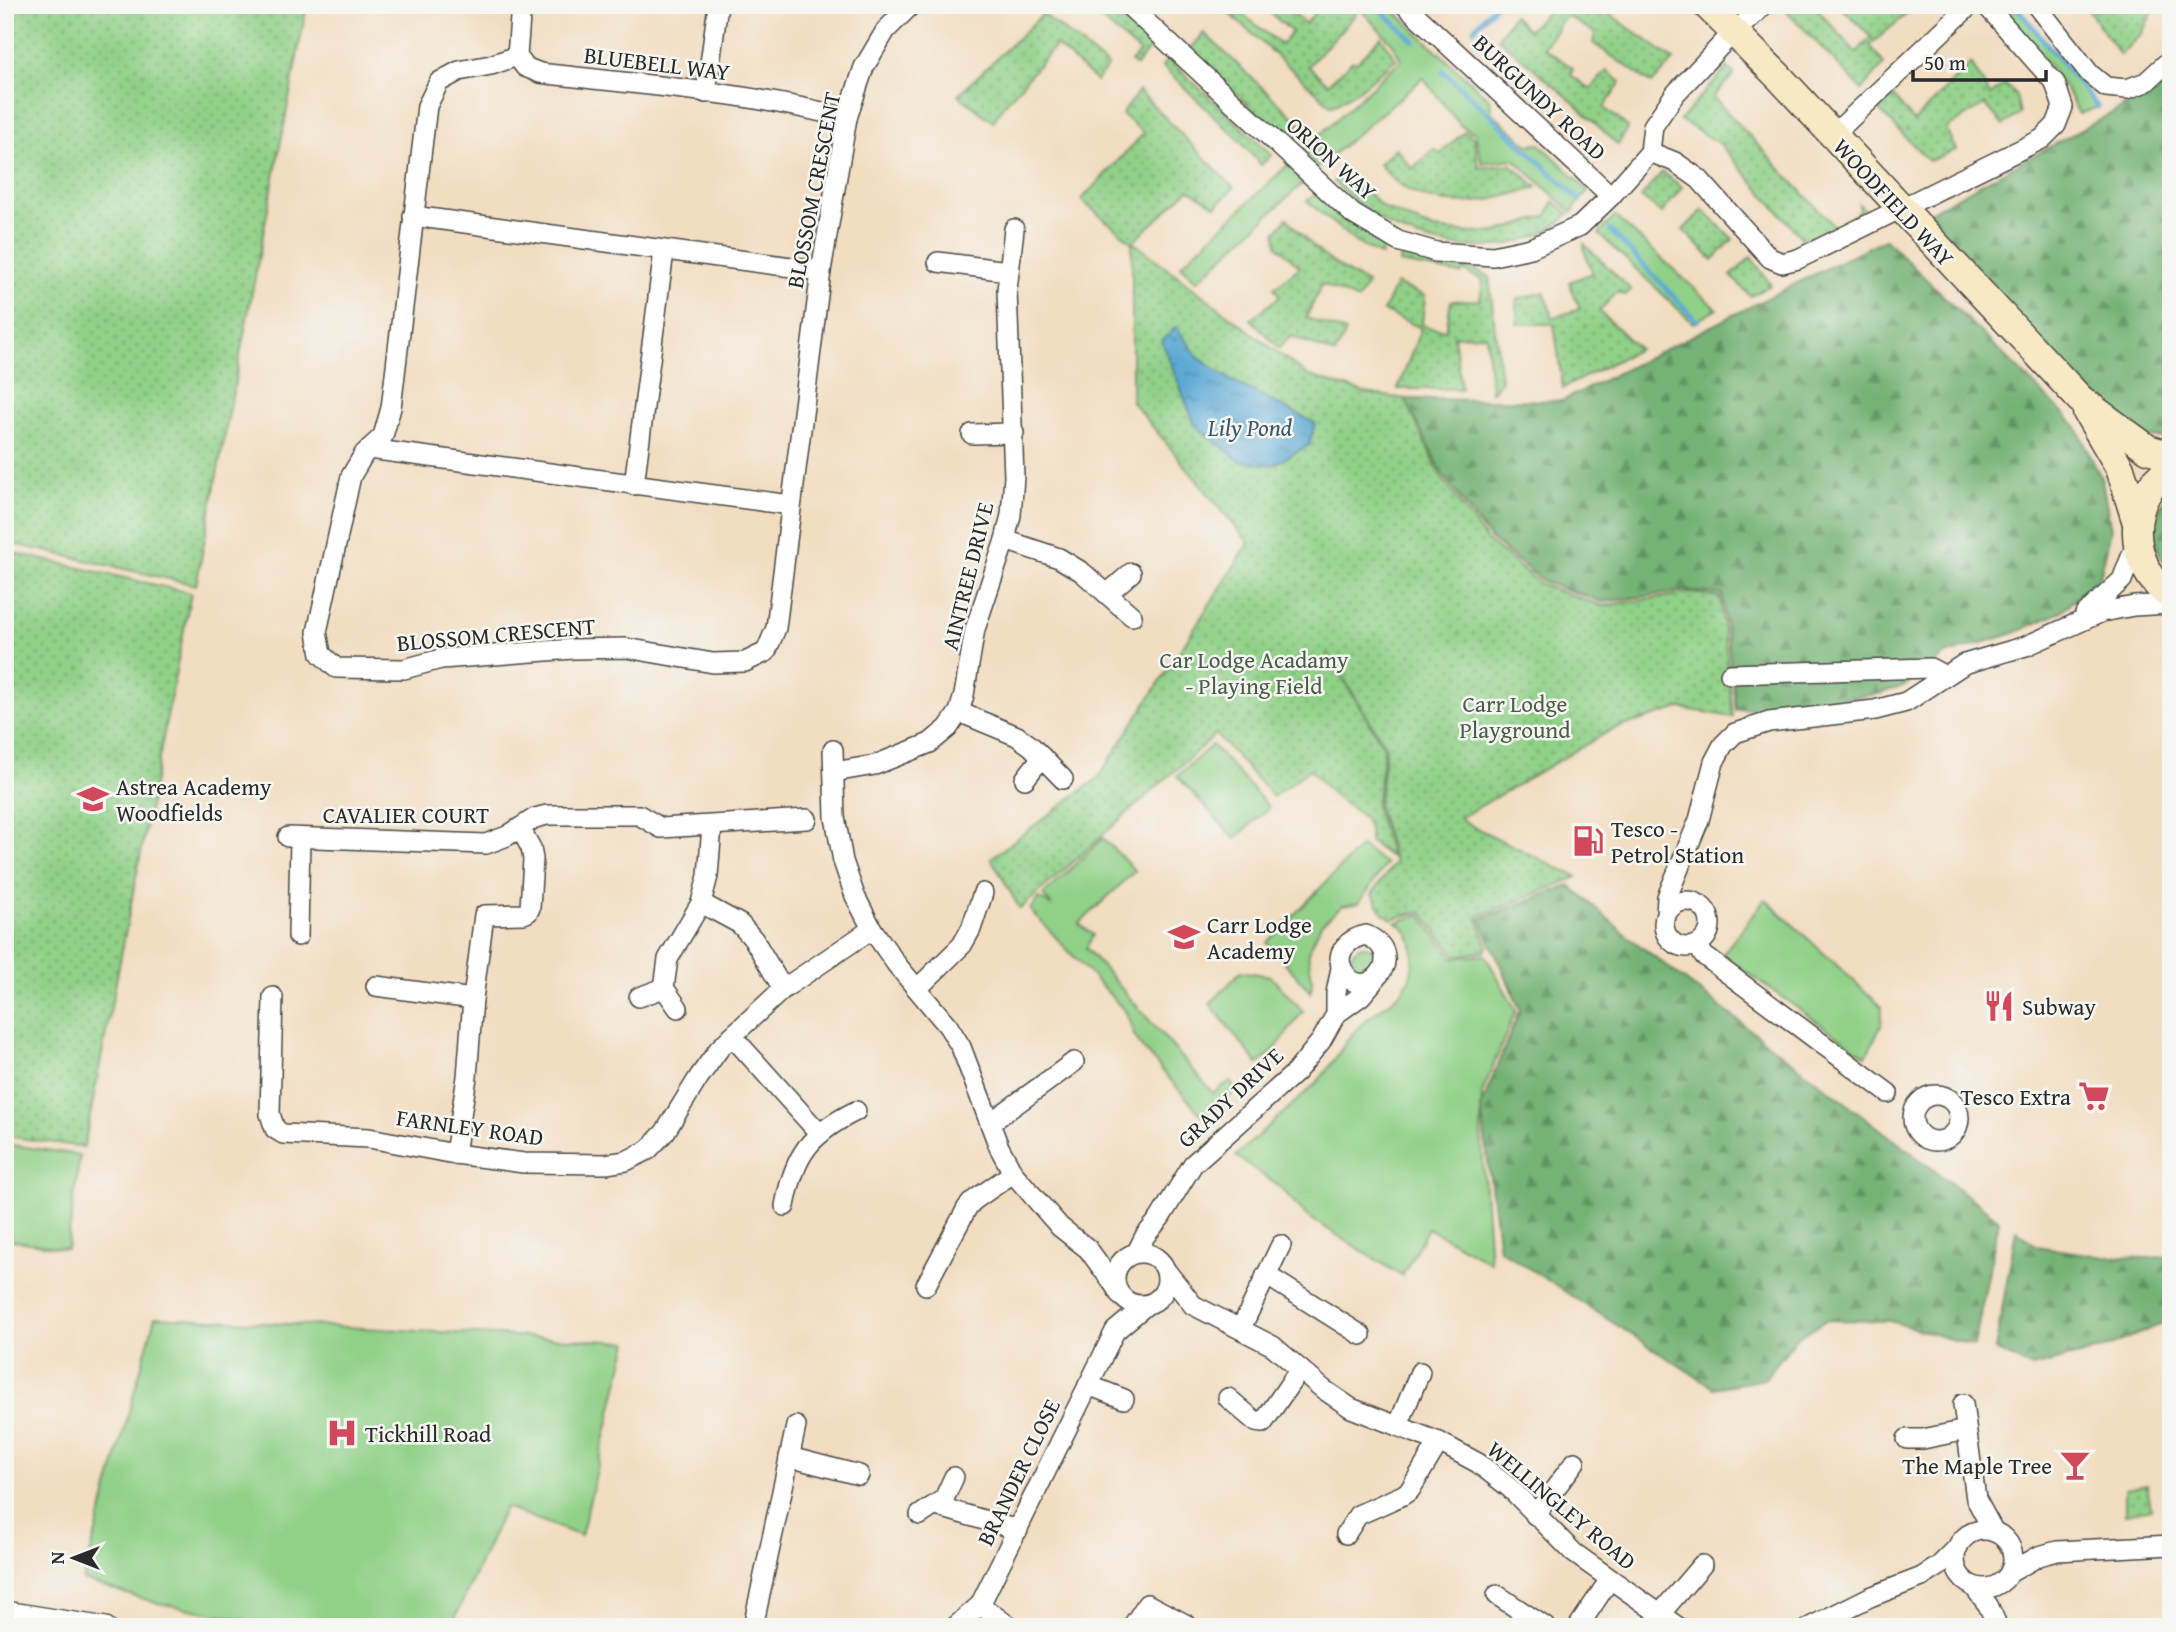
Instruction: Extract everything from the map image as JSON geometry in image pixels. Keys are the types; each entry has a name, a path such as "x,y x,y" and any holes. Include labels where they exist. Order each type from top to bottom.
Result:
{"street":[{"path":"517,56 521,5"},
{"path":"706,93 718,5"},
{"name":"BLOSSOM CRESCENT","path":"517,56 491,65 459,71 439,82 427,106 391,408 383,436 369,449 351,476 317,632 321,653 336,668 404,669 442,659 600,648 626,648 713,663 745,662 766,652 776,628 821,271 847,117 864,67 886,30 911,5"},
{"name":"ORION WAY","path":"1128,5 1353,214 1398,242 1436,252 1493,256 1531,248 1580,226 1650,152 1653,126 1671,100 1764,5"},
{"name":"BURGUNDY ROAD","path":"1405,5 1611,196"},
{"name":"WOODFIELD WAY","path":"1707,5 1736,32 2080,399 2148,449 2171,456"},
{"path":"1832,136 1970,5"},
{"path":"1650,152 1675,162 1699,179 1770,258 1782,263 1798,259 2042,139 2056,125 2063,107 2055,83 1986,5"},
{"path":"2036,5 2091,74 2106,87 2127,89 2146,82 2171,59"},
{"name":"BLUEBELL WAY","path":"517,56 525,67 540,73 706,93 847,117"},
{"path":"414,216 821,271"},
{"name":"AINTREE DRIVE","path":"834,772 875,765 930,743 948,728 959,712 977,620 1011,515 1014,433 1007,290 1014,229"},
{"path":"634,485 664,251"},
{"path":"938,262 1008,271"},
{"name":"WOODFIELD WAY","path":"2080,399 2120,468 2145,569 2171,596"},
{"path":"972,434 1014,433"},
{"path":"369,449 790,505"},
{"path":"2068,628 2122,580 2136,532 2140,504 2154,482 2171,468"},
{"path":"1005,540 1059,558 1082,572 1132,616"},
{"path":"1107,594 1131,573"},
{"path":"1682,867 1683,886 1708,913 1710,925 1705,939 1699,945 1681,947 1670,940 1664,926 1667,897 1682,867 1699,820 1714,762 1723,745 1735,733 1769,722 1875,710 1906,702 1964,664 2026,646 2102,612 2134,606 2171,604"},
{"path":"1730,674 1930,667 1945,676"},
{"path":"959,712 1017,736 1063,779"},
{"path":"833,750 835,817 843,861 855,896 872,929 897,965 948,1026 961,1047 999,1147 1013,1173 1060,1227 1088,1249 1116,1289 1131,1304 1150,1303 1166,1286 1160,1217"},
{"path":"1025,779 1042,757"},
{"name":"CAVALIER COURT","path":"298,936 294,838 486,844 508,836 534,818 547,815 639,815 661,828 807,819"},
{"path":"678,1008 664,988 668,959 701,903 708,876 712,826"},
{"path":"455,1154 467,1077 473,999 484,915 524,914 530,908 533,859 531,848 520,828"},
{"path":"918,988 962,945 984,893"},
{"path":"1666,916 1670,909 1682,902 1699,904"},
{"path":"701,903 740,924 754,940 783,989"},
{"name":"FARNLEY ROAD","path":"272,997 270,1114 275,1129 283,1134 369,1138 523,1163 606,1164 626,1161 648,1150 665,1132 699,1077 732,1036 783,989 872,929"},
{"name":"GRADY DRIVE","path":"1133,1253 1160,1217 1193,1164 1296,1072 1321,1041 1336,1014 1361,996 1384,967 1382,945 1366,935 1356,937 1342,950 1336,1014"},
{"path":"1699,945 1703,956 1888,1093 1908,1114 1924,1137 1940,1141 1954,1133 1958,1126 1959,1112 1951,1099 1939,1094 1927,1097 1888,1093"},
{"path":"1341,968 1354,981 1364,984 1373,982"},
{"path":"376,986 473,999"},
{"path":"639,997 664,988"},
{"path":"732,1036 820,1134"},
{"path":"990,1123 1074,1062"},
{"path":"1915,1127 1914,1113 1917,1105 1927,1097"},
{"path":"785,1206 790,1176 806,1147 820,1134 856,1111"},
{"path":"926,1285 973,1200 1013,1173"},
{"path":"1241,1328 1280,1245"},
{"path":"1088,1249 1110,1254 1154,1256 1166,1270"},
{"path":"1116,1289 1114,1276 1117,1266 1133,1253"},
{"name":"WELLINGLEY ROAD","path":"1166,1270 1193,1305"},
{"path":"1266,1275 1361,1335"},
{"name":"BRANDER CLOSE","path":"1115,1331 1116,1289"},
{"name":"WELLINGLEY ROAD","path":"1150,1303 1193,1305 1241,1328 1273,1346 1351,1408 1439,1442 1478,1463 1510,1488 1574,1553 1678,1627"},
{"name":"BRANDER CLOSE","path":"955,1627 980,1605 1115,1331 1150,1303"},
{"path":"1228,1398 1256,1422 1263,1423 1300,1369"},
{"path":"1398,1426 1420,1373"},
{"path":"1088,1385 1124,1399"},
{"path":"1963,1404 1976,1499 1971,1524 1955,1555 1956,1568 1989,1605 1998,1626"},
{"path":"753,1627 796,1426"},
{"path":"1907,1439 1923,1439 1966,1430"},
{"path":"1346,1534 1357,1514 1410,1490 1439,1442"},
{"path":"789,1457 859,1475"},
{"path":"1535,1515 1575,1462"},
{"path":"954,1477 944,1499 928,1511 1018,1530"},
{"path":"1976,1499 1997,1534 2009,1543 2013,1553 1998,1626"},
{"path":"1810,1627 1870,1597 1922,1577 1939,1566 1961,1542 1979,1531 2057,1551"},
{"path":"1922,1577 1985,1589 1995,1587 2039,1556 2057,1551 2171,1545"},
{"path":"1660,1614 1702,1565"},
{"path":"1578,1627 1610,1579"},
{"path":"1497,1595 1545,1627"},
{"path":"1132,1627 1147,1604 1187,1625"},
{"path":"980,1605 1010,1627"},
{"path":"5,1611 106,1627"}],"green space":[{"path":"5,5 307,5 196,585 5,542"},
{"path":"1084,5 1108,5 1152,45 1136,66 1131,62 1140,52"},
{"path":"1261,5 1286,5 1305,24 1322,5 1347,5 1356,14 1308,66 1328,84 1352,61 1357,62 1381,37 1396,59 1360,89 1332,106 1228,12 1240,12 1281,45 1292,32"},
{"path":"1356,5 1388,5 1490,100 1491,112 1528,145 1540,144 1588,190 1572,212 1514,159 1482,163 1475,133 1461,126 1423,78 1317,168 1303,150 1401,60 1393,44"},
{"path":"1550,5 1597,5 1674,60 1652,84 1593,43 1595,33 1567,16 1563,19 1544,48 1573,68 1571,75 1590,89 1607,71 1621,82 1604,108 1628,127 1618,145 1572,101 1498,38 1513,15 1528,30 1552,8"},
{"path":"1781,5 1814,5 1856,53 1871,37 1841,7 1843,5 1904,5 1908,13 1870,45 1884,64 1862,90"},
{"path":"1997,5 2015,5 2098,107 2079,114 2052,71"},
{"path":"2085,5 2156,5 2142,33 2120,55"},
{"path":"1043,14 1108,66 1096,81 1056,45 1003,106 993,122 958,95"},
{"path":"1204,33 1300,123 1286,139 1189,51"},
{"path":"1168,59 1272,155 1261,165 1239,140 1162,66"},
{"path":"1971,63 1990,95 2005,84 2016,95 2020,114 2003,125 1985,104 1946,129 1956,150 1929,161 1878,109 1894,97 1914,121"},
{"path":"1727,67 1734,74 1713,97 1835,227 1845,224 1859,211 1859,204 1870,216 1813,246 1805,242 1720,144 1680,120"},
{"path":"2171,81 2171,439 2148,437 2094,395 1922,216"},
{"path":"1139,91 1234,188 1216,206 1189,189 1133,242 1307,375 1365,393 1405,399 1441,477 1487,541 1542,585 1603,606 1691,593 1720,597 1733,717 1680,708 1613,729 1460,818 1577,877 1477,917 1488,947 1485,948 1486,951 1455,956 1421,911 1392,919 1384,914 1372,894 1395,862 1378,807 1386,747 1327,651 1384,748 1376,808 1391,857 1370,842 1368,825 1362,815 1334,796 1310,769 1273,797 1216,734 1020,909 991,858 1098,778 1249,543 1132,402 1132,242 1081,200 1144,133 1122,114"},
{"path":"1465,131 1474,138 1479,168 1511,164 1537,187 1503,197 1453,203 1420,195 1403,187 1379,164 1396,148 1412,169 1434,149 1440,154"},
{"path":"1288,165 1304,182 1197,281 1181,265"},
{"path":"1345,169 1382,207 1433,229 1471,233 1496,232 1547,216 1554,201 1569,214 1552,227 1511,244 1467,247 1445,244 1403,232 1366,210 1334,182"},
{"path":"1662,172 1682,187 1662,213 1641,197"},
{"path":"1317,193 1337,213 1383,246 1381,256 1355,242 1307,201"},
{"path":"1703,210 1733,239 1713,260 1683,230"},
{"path":"1615,216 1717,309 1693,323 1599,234"},
{"path":"1287,218 1323,255 1367,283 1358,300 1322,284 1306,318 1346,332 1335,354 1291,336 1279,348 1251,319 1280,296 1274,288 1300,267 1277,245 1276,232"},
{"path":"1885,239 2076,426 2102,480 2111,530 2100,577 2059,613 2014,633 1945,655 1906,685 1878,694 1736,710 1722,594 1685,591 1603,602 1544,582 1489,538 1443,475 1405,399 1562,401"},
{"path":"1584,244 1631,290 1625,295 1617,292 1599,311 1639,349 1563,388 1554,324 1517,324 1517,299 1545,292 1552,318 1580,309 1569,282 1593,273"},
{"path":"1401,257 1467,266 1489,276 1501,382 1491,392 1486,335 1454,336 1461,389 1398,389 1421,328 1383,311 1396,284 1425,296 1422,324 1446,330 1451,301 1480,300 1483,280 1466,272 1466,268 1461,274 1399,263"},
{"path":"1751,257 1771,285 1750,296 1731,276"},
{"path":"2171,491 2171,572 2159,552 2154,532 2158,512"},
{"path":"5,551 191,593 84,1147 5,1136"},
{"path":"1212,745 1269,807 1235,839 1177,776"},
{"path":"1103,838 1135,871 1079,924 1093,935 1086,948 1213,1093 1230,1081 1236,1091 1203,1117 1143,1049 1134,1035 1126,1012 1030,910 1039,898 1052,906 1043,895"},
{"path":"1361,846 1386,864 1359,903 1342,906 1321,924 1308,953 1311,992 1267,943"},
{"path":"1569,885 1630,938 1999,1220 1974,1346 1890,1321 1826,1320 1797,1338 1764,1379 1714,1388 1499,1249 1481,1107 1520,1009 1480,919"},
{"path":"1765,899 1882,1007 1881,1026 1866,1056 1722,955"},
{"path":"1420,914 1452,958 1485,955 1516,1010 1482,1093 1481,1133 1490,1262 1428,1228 1402,1276 1307,1216 1281,1188 1236,1156 1316,1083 1364,1021 1402,991 1412,969 1413,953 1409,935 1397,922"},
{"path":"1364,946 1372,950 1376,958 1372,966 1364,970 1356,966 1352,958 1356,950"},
{"path":"1241,971 1270,976 1303,1011 1273,1052 1258,1064 1210,1004"},
{"path":"5,1144 80,1155 67,1249 5,1239"},
{"path":"2016,1230 2037,1246 2104,1257 2171,1256 2171,1320 2103,1349 2031,1367 1995,1350"},
{"name":"Tickhill Road","path":"155,1317 628,1342 581,1536 505,1507 451,1627 284,1627 153,1602 83,1580"},
{"path":"2147,1485 2151,1509 2125,1514 2125,1489"}],"water":[{"name":"Lily Pond","path":"1176,327 1199,358 1232,381 1315,423 1309,445 1273,465 1240,461 1195,425 1162,341"}],"waterway":[{"path":"1375,5 1414,41"},
{"path":"1474,29 1495,5"},
{"path":"2015,5 2098,107"},
{"path":"1443,71 1580,200"},
{"path":"1610,230 1697,321"}],"place":[{"name":"Astrea Academy Woodfields","path":"93,799"},
{"name":"Tesco - Petrol Station","path":"1588,841"},
{"name":"Carr Lodge Academy","path":"1184,937"},
{"name":"Subway","path":"1999,1006"},
{"name":"Tesco Extra","path":"2094,1096"},
{"name":"Tickhill Road","path":"342,1433"},
{"name":"The Maple Tree","path":"2075,1465"}],"park label":[{"name":"Car Lodge Acadamy - Playing Field","path":"1254,672"},
{"name":"Carr Lodge Playground","path":"1515,716"}]}
